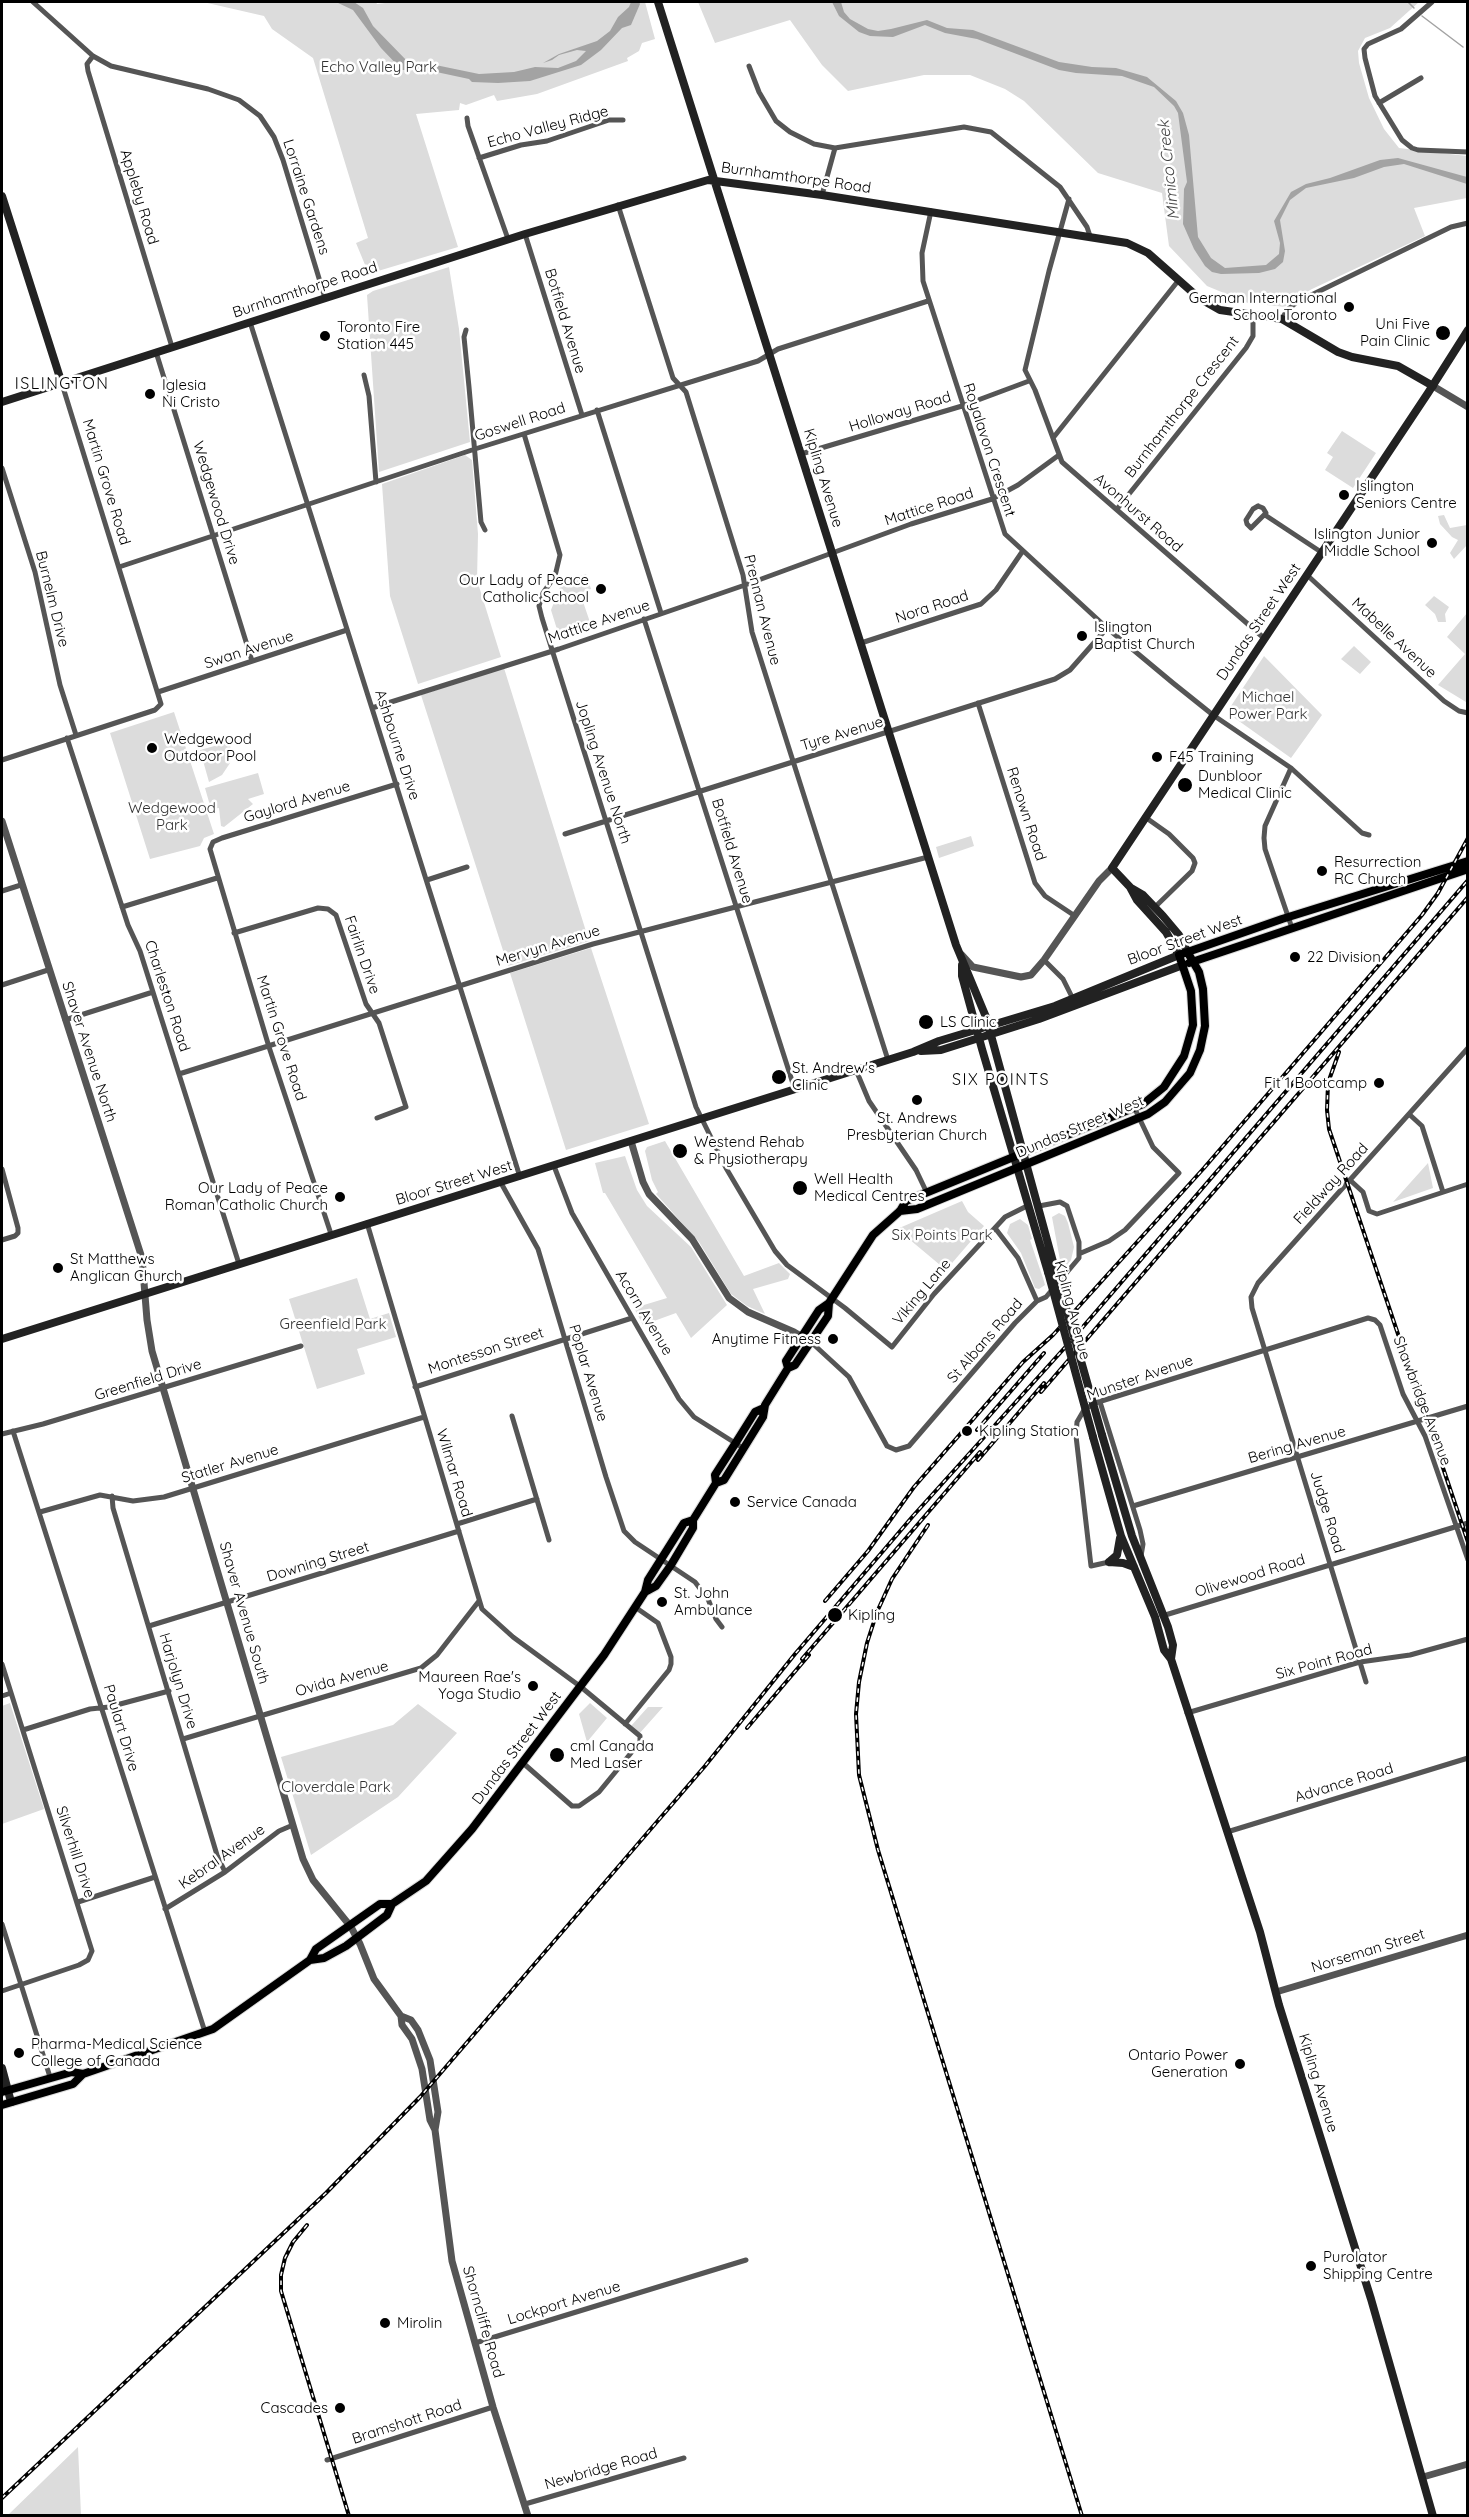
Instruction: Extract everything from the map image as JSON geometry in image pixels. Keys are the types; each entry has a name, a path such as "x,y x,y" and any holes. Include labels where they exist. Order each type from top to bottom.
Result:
{"main road":[{"name":"Kipling Avenue","path":"658,2 956,945 962,963 970,975 990,1030 1039,1206 1051,1270"},
{"name":"Burnhamthorpe Road","path":"2,402 508,239 698,181 714,180 1060,231 1138,247 1158,261 1199,298 1220,310 1282,319 1341,353 1398,366 1433,386"},
{"name":"Martin Grove Road","path":"2,196 62,384"},
{"name":"Dundas Street West","path":"645,1592 656,1586 693,1528 693,1520 716,1483 724,1480 755,1412 764,1408 788,1368 795,1365 828,1316 831,1301 864,1246 888,1220 900,1211 906,1201 1134,1107 1149,1100 1164,1087 1187,1049 1193,1025 1193,1008 1183,965 1184,954 1174,928 1143,895 1130,887 1112,868 1433,386 1467,330"},
{"name":"Bloor Street West","path":"2,1339 145,1292 795,1090 914,1052 939,1041 978,1034 1184,954 1289,917 1467,861"},
{"name":"Bloor Street West","path":"990,1030 1067,1009 1193,961 1467,869"},
{"name":"Dundas Street West","path":"900,1211 917,1209 1138,1118 1158,1107 1179,1088 1190,1073 1200,1050 1205,1026 1205,998 1199,972 1193,961 1184,954 1137,900 1130,887"},
{"name":"Kipling Avenue","path":"962,963 962,976 978,1034 1029,1205 1051,1270 1097,1436 1121,1536 1134,1568 1160,1616"},
{"name":"Dundas Street West","path":"788,1368 786,1361 802,1336 819,1310 831,1301"},
{"name":"Kipling Avenue","path":"1097,1436 1141,1556 1160,1616 1164,1650 1171,1659 1260,1932 1276,1992 1371,2299 1433,2516"},
{"name":"Dundas Street West","path":"310,1960 324,1958 357,1938 387,1915 392,1904 426,1881 472,1829 581,1687 645,1592 648,1580 684,1523 693,1520"},
{"path":"1109,1562 1119,1551 1121,1536"},
{"path":"1109,1562 1124,1563 1134,1568"},
{"name":"Dundas Street West","path":"6,2104 73,2084 83,2074 205,2032 226,2021 310,1960 316,1949 351,1927 380,1904 392,1904"},
{"path":"2,2068 6,2104"},
{"name":"Dundas Street West","path":"4,2092 72,2072 83,2074"}],"street":[{"name":"Lorraine Gardens","path":"33,2 93,56 111,66 239,100 260,116 274,137 283,160 325,298"},
{"path":"1431,2 1401,29 1368,44 1364,49 1373,91 1394,130 1412,148 1426,151 1467,152"},
{"name":"Appleby Road","path":"93,56 87,64 88,71 172,346"},
{"path":"749,66 759,92 776,121 803,141 835,148 964,127 981,129 997,135 1060,187 1087,227 1090,236"},
{"path":"1379,103 1421,78"},
{"path":"467,118 508,239"},
{"name":"Echo Valley Ridge","path":"479,158 520,145 547,141 609,120 623,120"},
{"path":"822,195 835,148"},
{"path":"1029,381 1025,370 1027,359 1069,199"},
{"name":"Prennan Avenue","path":"618,205 673,378 686,392 745,585 752,632 888,1060"},
{"name":"Royalavon Crescent","path":"931,211 921,262 923,281 1005,534 1107,628 1213,715 1291,768 1362,833 1369,835"},
{"path":"1282,319 1287,309 1297,302 1451,227 1467,223"},
{"name":"Botfield Avenue","path":"525,234 582,415"},
{"path":"1053,438 1178,281"},
{"name":"Goswell Road","path":"119,567 474,449 760,360 778,349 928,301"},
{"name":"Burnhamthorpe Crescent","path":"1117,509 1246,348 1252,336 1253,315"},
{"name":"Ashbourne Drive","path":"250,322 520,1177"},
{"path":"466,330 464,337 474,449 481,522 485,530"},
{"name":"Wedgewood Drive","path":"156,352 252,661"},
{"path":"364,375 369,396 376,482"},
{"name":"Holloway Road","path":"801,454 962,406 1029,381"},
{"name":"Avonhurst Road","path":"1029,381 1035,390 1062,462 1265,639"},
{"name":"Martin Grove Road","path":"62,384 158,692 160,707 76,735"},
{"path":"1433,386 1467,407"},
{"path":"597,410 661,613"},
{"name":"Jopling Avenue North","path":"524,434 559,548 558,568 543,593 539,606 696,1106 726,1168 780,1258 831,1301"},
{"name":"Mattice Road","path":"832,554 911,524 992,499 1018,485 1059,455"},
{"name":"Burnelm Drive","path":"2,468 35,572 60,685 76,735"},
{"path":"1265,515 1321,552"},
{"name":"Nora Road","path":"861,643 981,603 999,586 1022,552"},
{"name":"Mattice Avenue","path":"372,708 552,651 832,554"},
{"name":"Mabelle Avenue","path":"1308,575 1444,701 1459,711 1467,712"},
{"name":"Botfield Avenue","path":"644,619 795,1090"},
{"name":"Tyre Avenue","path":"565,834 1063,675 1107,628"},
{"name":"Swan Avenue","path":"158,692 347,630"},
{"name":"Renown Road","path":"978,703 1035,883 1045,896 1075,916"},
{"path":"2,760 76,735"},
{"name":"Charleston Road","path":"68,738 122,907 140,951 239,1264"},
{"path":"1291,768 1265,825 1264,838 1265,849 1292,928"},
{"name":"Gaylord Avenue","path":"210,849 213,842 222,838 397,784"},
{"path":"1145,817 1170,834 1195,863 1192,871 1155,907"},
{"name":"Shaver Avenue North","path":"2,821 142,1258 145,1292"},
{"name":"Martin Grove Road","path":"210,849 269,1047 330,1234"},
{"name":"Mervyn Avenue","path":"179,1074 459,985 641,932 928,857"},
{"path":"427,880 467,867"},
{"name":"Dundas Street West","path":"1044,960 1099,881 1112,868"},
{"path":"122,907 217,878"},
{"path":"2,891 21,885"},
{"name":"Fairlin Drive","path":"234,933 313,909 328,909 336,915 366,1004 379,1023 406,1107 377,1118"},
{"path":"956,945 963,958 973,967 1017,976 1031,975 1044,960 1063,979 1073,999"},
{"path":"2,985 48,970"},
{"path":"65,1020 153,992"},
{"name":"Fieldway Road","path":"1265,1350 1252,1308 1251,1297 1255,1288 1467,1050"},
{"path":"856,1070 869,1101 916,1170 926,1191"},
{"path":"1039,1206 1060,1202 1068,1206 1081,1253 1109,1241 1125,1230 1179,1173 1158,1154 1134,1107"},
{"path":"1410,1114 1422,1126 1443,1192"},
{"path":"631,1142 649,1194 692,1239 729,1298 748,1312 811,1342"},
{"name":"Acorn Avenue","path":"554,1166 572,1213 688,1412 739,1446"},
{"path":"2,1169 17,1220 18,1233 2,1240"},
{"path":"1351,1180 1363,1192 1369,1211 1377,1214 1467,1184"},
{"name":"Poplar Avenue","path":"501,1183 538,1249 624,1531 635,1542 699,1586 722,1627"},
{"name":"Viking Lane","path":"831,1301 892,1347 934,1294 1009,1213 1029,1205"},
{"name":"Wilmar Road","path":"366,1223 479,1601 485,1613 625,1724"},
{"path":"995,1228 1017,1258 1037,1301"},
{"name":"St Albans Road","path":"811,1342 849,1377 884,1441 891,1449 901,1450 909,1446 1015,1323 1062,1281 1081,1253"},
{"name":"Shaver Avenue South","path":"145,1292 149,1336 303,1858 313,1880 351,1927"},
{"name":"Montesson Street","path":"415,1387 632,1318"},
{"name":"Munster Avenue","path":"1109,1562 1091,1566 1076,1436 1077,1422 1087,1407 1368,1318 1375,1320"},
{"name":"Shawbridge Avenue","path":"1375,1320 1380,1325 1403,1394 1425,1436 1467,1560"},
{"name":"Greenfield Drive","path":"2,1434 43,1424 301,1346"},
{"name":"Judge Road","path":"1265,1350 1366,1682"},
{"name":"Kipling Avenue","path":"1100,1402 1142,1538 1141,1556"},
{"name":"Bering Avenue","path":"1133,1506 1467,1406"},
{"path":"512,1416 549,1540"},
{"name":"Statler Avenue","path":"40,1512 96,1496 112,1496 133,1501 152,1500 424,1417"},
{"name":"Paulart Drive","path":"13,1431 205,2032"},
{"name":"Harjolyn Drive","path":"112,1496 113,1508 217,1856 225,1872"},
{"path":"457,1524 537,1499"},
{"name":"Olivewood Road","path":"1160,1616 1467,1523"},
{"name":"Downing Street","path":"149,1626 459,1531"},
{"name":"Ovida Avenue","path":"183,1739 421,1668 437,1655 479,1601"},
{"path":"523,1763 572,1806 581,1806 599,1792 640,1742 640,1736 625,1724 669,1670 671,1664 668,1648 658,1623 635,1607"},
{"name":"Six Point Road","path":"1187,1713 1360,1662 1410,1655 1467,1639"},
{"name":"Silverhill Drive","path":"2,1664 92,1947 89,1959 79,1965 2,1991"},
{"path":"23,1730 90,1709 169,1691"},
{"path":"2,1696 11,1693"},
{"name":"Advance Road","path":"1227,1832 1467,1758"},
{"name":"Kebral Avenue","path":"165,1909 225,1872 279,1831 293,1825"},
{"path":"78,1902 155,1878"},
{"path":"2,1924 50,2078"},
{"name":"Shorncliffe Road","path":"351,1927 374,1979 401,2016 411,2020 418,2030 430,2060 438,2112 435,2130 452,2261 493,2407 528,2516"},
{"name":"Norseman Street","path":"1276,1992 1467,1935"},
{"name":"Lockport Avenue","path":"475,2343 746,2260"},
{"name":"Bramshott Road","path":"327,2460 493,2407"},
{"name":"Newbridge Road","path":"525,2504 684,2458"},
{"path":"1423,2477 1467,2464"}],"green space":[{"name":"Echo Valley Park","path":"203,2 376,2 377,4 393,2 645,2 655,39 642,43 639,51 627,58 628,61 537,94 497,101 494,95 466,105 460,103 459,110 416,114 458,247 368,272 356,243 368,238 313,58 272,29 264,16"},
{"path":"698,2 1419,2 1390,28 1365,38 1358,51 1359,63 1369,98 1384,129 1399,148 1467,156 1467,198 1414,208 1425,236 1312,289 1290,301 1285,307 1248,303 1207,286 1169,246 1162,193 1098,173 1024,101 1005,89 970,75 924,75 848,91 822,65 790,20 715,43"},
{"path":"449,267 459,329 470,442 379,472 367,295 373,291"},
{"path":"1342,431 1376,453 1353,488 1325,470 1333,457 1327,453"},
{"path":"465,455 472,460 478,534 477,580 501,657 418,684 390,596 382,484"},
{"path":"1444,515 1450,528 1467,525 1467,545 1454,559 1450,553 1458,540 1440,524 1438,516"},
{"path":"586,574 591,589 580,593 592,628 560,639 551,610 562,582"},
{"path":"1434,596 1449,607 1445,614 1446,622 1438,622 1435,614 1425,605"},
{"path":"1467,613 1468,702 1466,702 1438,685 1465,654 1447,637"},
{"path":"1354,646 1371,662 1360,674 1341,659"},
{"name":"Michael Power Park","path":"1264,656 1322,715 1291,758 1229,714 1229,709"},
{"path":"504,668 589,941 508,966 421,695"},
{"name":"Wedgewood Park","path":"174,712 214,834 204,838 200,846 150,859 110,733"},
{"path":"229,742 230,763 222,775 209,782 200,750"},
{"path":"258,773 264,794 248,799 253,804 224,827 221,826 219,808 211,809 205,788"},
{"path":"971,836 974,846 939,858 936,847"},
{"path":"591,948 649,1124 566,1150 510,973"},
{"path":"665,1141 744,1276 779,1263 790,1274 788,1279 753,1289 765,1314 747,1306 731,1294 699,1242 656,1194 658,1192 652,1180 645,1151 647,1147"},
{"path":"625,1156 637,1190 647,1206 691,1247 727,1305 691,1338 676,1313 643,1325 634,1308 667,1298 603,1193 595,1163"},
{"path":"1428,1163 1433,1188 1393,1202"},
{"name":"Six Points Park","path":"962,1201 968,1212 984,1226 946,1270 897,1229"},
{"path":"1059,1213 1065,1216 1074,1247 1071,1260 1062,1271 1052,1217"},
{"path":"1020,1219 1028,1225 1032,1239 1030,1240 1045,1285 1039,1289 1035,1288 1021,1253 1007,1233 1010,1224"},
{"name":"Greenfield Park","path":"357,1278 370,1319 389,1313 396,1337 357,1349 365,1374 317,1389 289,1299"},
{"path":"10,1703 44,1809 2,1824 2,1706"},
{"path":"590,1703 607,1718 587,1742 579,1714"},
{"name":"Cloverdale Park","path":"418,1704 457,1733 398,1797 311,1855 281,1757 393,1725"},
{"path":"648,1707 663,1707 639,1734 631,1726"},
{"path":"78,2447 81,2515 8,2515"}],"shaded area":[{"path":"336,2 354,2 363,8 373,26 408,62 421,62 479,74 514,72 535,67 558,68 576,61 586,51 577,50 559,55 543,63 559,54 597,41 610,31 631,2 640,4 631,25 622,28 601,50 581,65 530,81 498,83 472,82 469,79 427,70 402,70 381,48 353,10"},
{"path":"832,2 841,2 844,12 850,19 868,29 878,31 927,20 947,28 973,30 1059,62 1116,68 1147,77 1176,101 1183,113 1189,135 1198,237 1211,258 1225,268 1266,265 1279,254 1280,243 1274,221 1291,192 1306,184 1380,160 1398,158 1467,177 1467,184 1404,164 1384,167 1354,178 1306,188 1290,200 1280,220 1285,251 1283,262 1275,269 1259,273 1221,274 1212,272 1205,266 1194,249 1183,224 1184,189 1187,182 1178,113 1174,106 1154,87 1122,76 1059,70 977,39 945,33 925,25 893,37 870,36 859,32 839,16"}],"waterway":[{"path":"1408,2 1414,8"},
{"path":"1422,16 1463,47"}],"railway":[{"path":"825,1601 868,1551 914,1487 1023,1362 1053,1335 1204,1168 1422,915 1438,893 1468,838"},
{"path":"2,2498 326,2193 420,2097 705,1766 795,1654 913,1516 1069,1343 1468,880"},
{"path":"1041,1392 1468,897"},
{"path":"1339,1052 1328,1083 1329,1129 1468,1542"},
{"path":"977,1430 1044,1353"},
{"path":"978,1460 1044,1383"},
{"path":"802,1659 980,1452"},
{"path":"928,1525 892,1579 877,1612 867,1643 859,1682 856,1714 859,1775 878,1850 1082,2516"},
{"path":"747,1728 809,1655"},
{"path":"307,2225 293,2242 285,2258 281,2275 281,2291 349,2516"}],"place":[{"name":"German International School Toronto","path":"1349,307"},
{"name":"Uni Five Pain Clinic","path":"1443,333"},
{"name":"Toronto Fire Station 445","path":"325,336"},
{"name":"Iglesia Ni Cristo","path":"150,394"},
{"name":"Islington Seniors Centre","path":"1344,495"},
{"name":"Islington Junior Middle School","path":"1432,543"},
{"name":"Our Lady of Peace Catholic School","path":"601,589"},
{"name":"Islington Baptist Church","path":"1082,636"},
{"name":"Wedgewood Outdoor Pool","path":"152,748"},
{"name":"F45 Training","path":"1157,757"},
{"name":"Dunbloor Medical Clinic","path":"1185,785"},
{"name":"Resurrection RC Church","path":"1322,871"},
{"name":"22 Division","path":"1295,957"},
{"name":"LS Clinic","path":"926,1022"},
{"name":"St. Andrew's Clinic","path":"779,1077"},
{"name":"Fit 1 Bootcamp","path":"1379,1083"},
{"name":"St. Andrews Presbyterian Church","path":"917,1100"},
{"name":"Westend Rehab & Physiotherapy","path":"680,1151"},
{"name":"Well Health Medical Centres","path":"800,1188"},
{"name":"Our Lady of Peace Roman Catholic Church","path":"340,1197"},
{"name":"St Matthews Anglican Church","path":"58,1268"},
{"name":"Anytime Fitness","path":"833,1339"},
{"name":"Kipling Station","path":"967,1431"},
{"name":"Service Canada","path":"735,1502"},
{"name":"St. John Ambulance","path":"662,1602"},
{"name":"Kipling","path":"835,1615"},
{"name":"Maureen Rae's Yoga Studio","path":"533,1686"},
{"name":"cml Canada Med Laser","path":"557,1755"},
{"name":"Pharma-Medical Science College of Canada","path":"19,2053"},
{"name":"Ontario Power Generation","path":"1240,2064"},
{"name":"Purolator Shipping Centre","path":"1311,2266"},
{"name":"Mirolin","path":"385,2323"},
{"name":"Cascades","path":"340,2408"}],"district":[{"name":"ISLINGTON","path":"62,384"},
{"name":"SIX POINTS","path":"1001,1080"}],"water label":[{"name":"Mimico Creek","path":"1169,170"}]}
